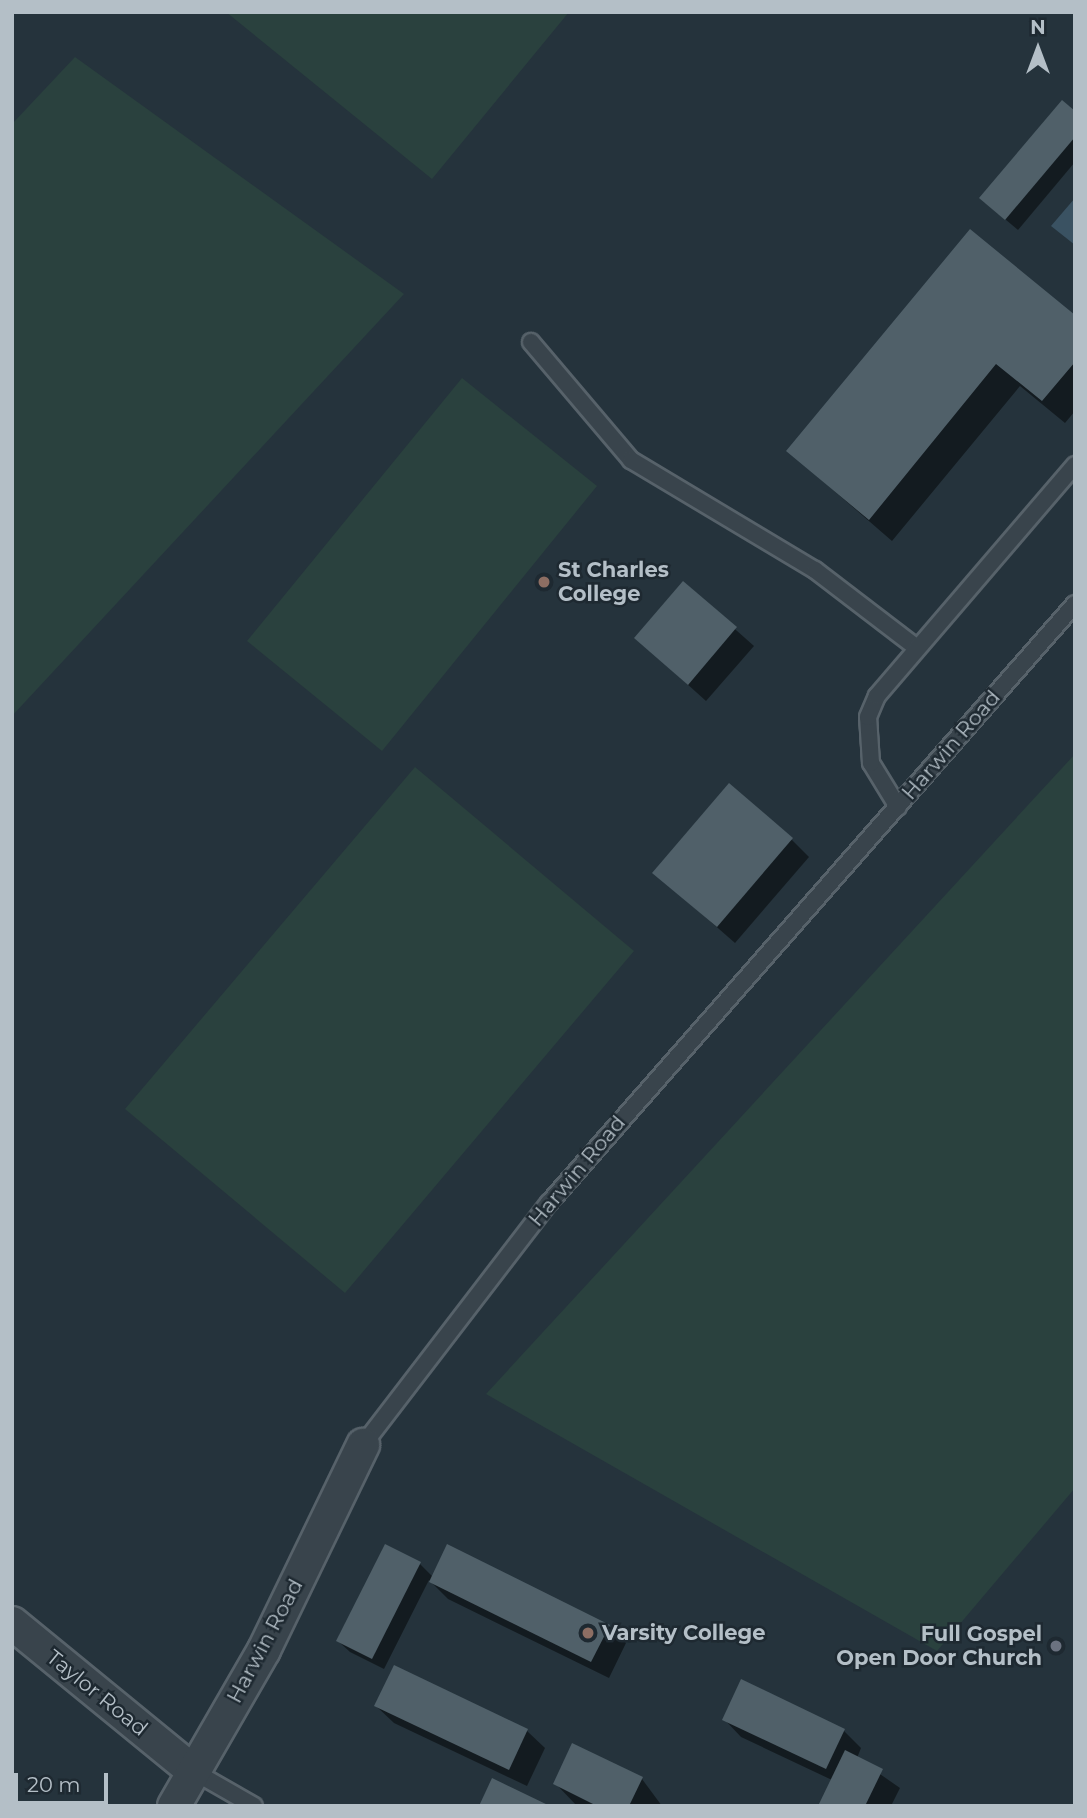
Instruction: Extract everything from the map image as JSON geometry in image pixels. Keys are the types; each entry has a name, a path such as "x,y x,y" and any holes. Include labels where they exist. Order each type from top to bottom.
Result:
{"street":[{"name":"Harwin Road","path":"174,1806 264,1650 363,1445"},
{"name":"Taylor Road","path":"12,1623 192,1771"}],"lane":[{"path":"531,342 631,460 815,570 916,648"},
{"path":"898,807 871,763 868,717 916,648 1075,465"},
{"name":"Harwin Road","path":"363,1445 549,1203 730,990 898,807 1075,604"},
{"name":"Taylor Road","path":"192,1771 254,1806"}],"green space":[{"path":"226,12 569,12 432,179"},
{"path":"75,57 404,294 12,716 12,124"},
{"path":"462,378 597,486 382,751 247,641"},
{"path":"1075,754 1075,1488 937,1651 486,1394"},
{"path":"415,767 634,951 345,1293 125,1109"}],"water":[{"path":"1075,198 1075,245 1051,226"}],"building":[{"path":"1062,100 1075,111 1075,137 1005,220 979,198"},
{"path":"970,229 1075,315 1075,362 1042,401 996,364 869,520 786,451"},
{"path":"683,581 737,627 688,685 634,638"},
{"path":"729,783 793,838 717,927 652,873"},
{"path":"385,1544 421,1562 372,1659 336,1641"},
{"path":"447,1544 610,1625 591,1662 429,1582"},
{"path":"394,1665 528,1729 509,1770 374,1706"},
{"path":"741,1679 845,1729 826,1769 722,1720"},
{"path":"572,1743 643,1777 629,1806 597,1806 553,1784"},
{"path":"845,1750 883,1769 865,1806 818,1806"},
{"path":"492,1778 550,1806 479,1806"}],"place":[{"name":"St Charles College","path":"544,582"},
{"name":"Varsity College","path":"588,1633"},
{"name":"Full Gospel Open Door Church","path":"1056,1646"}]}
